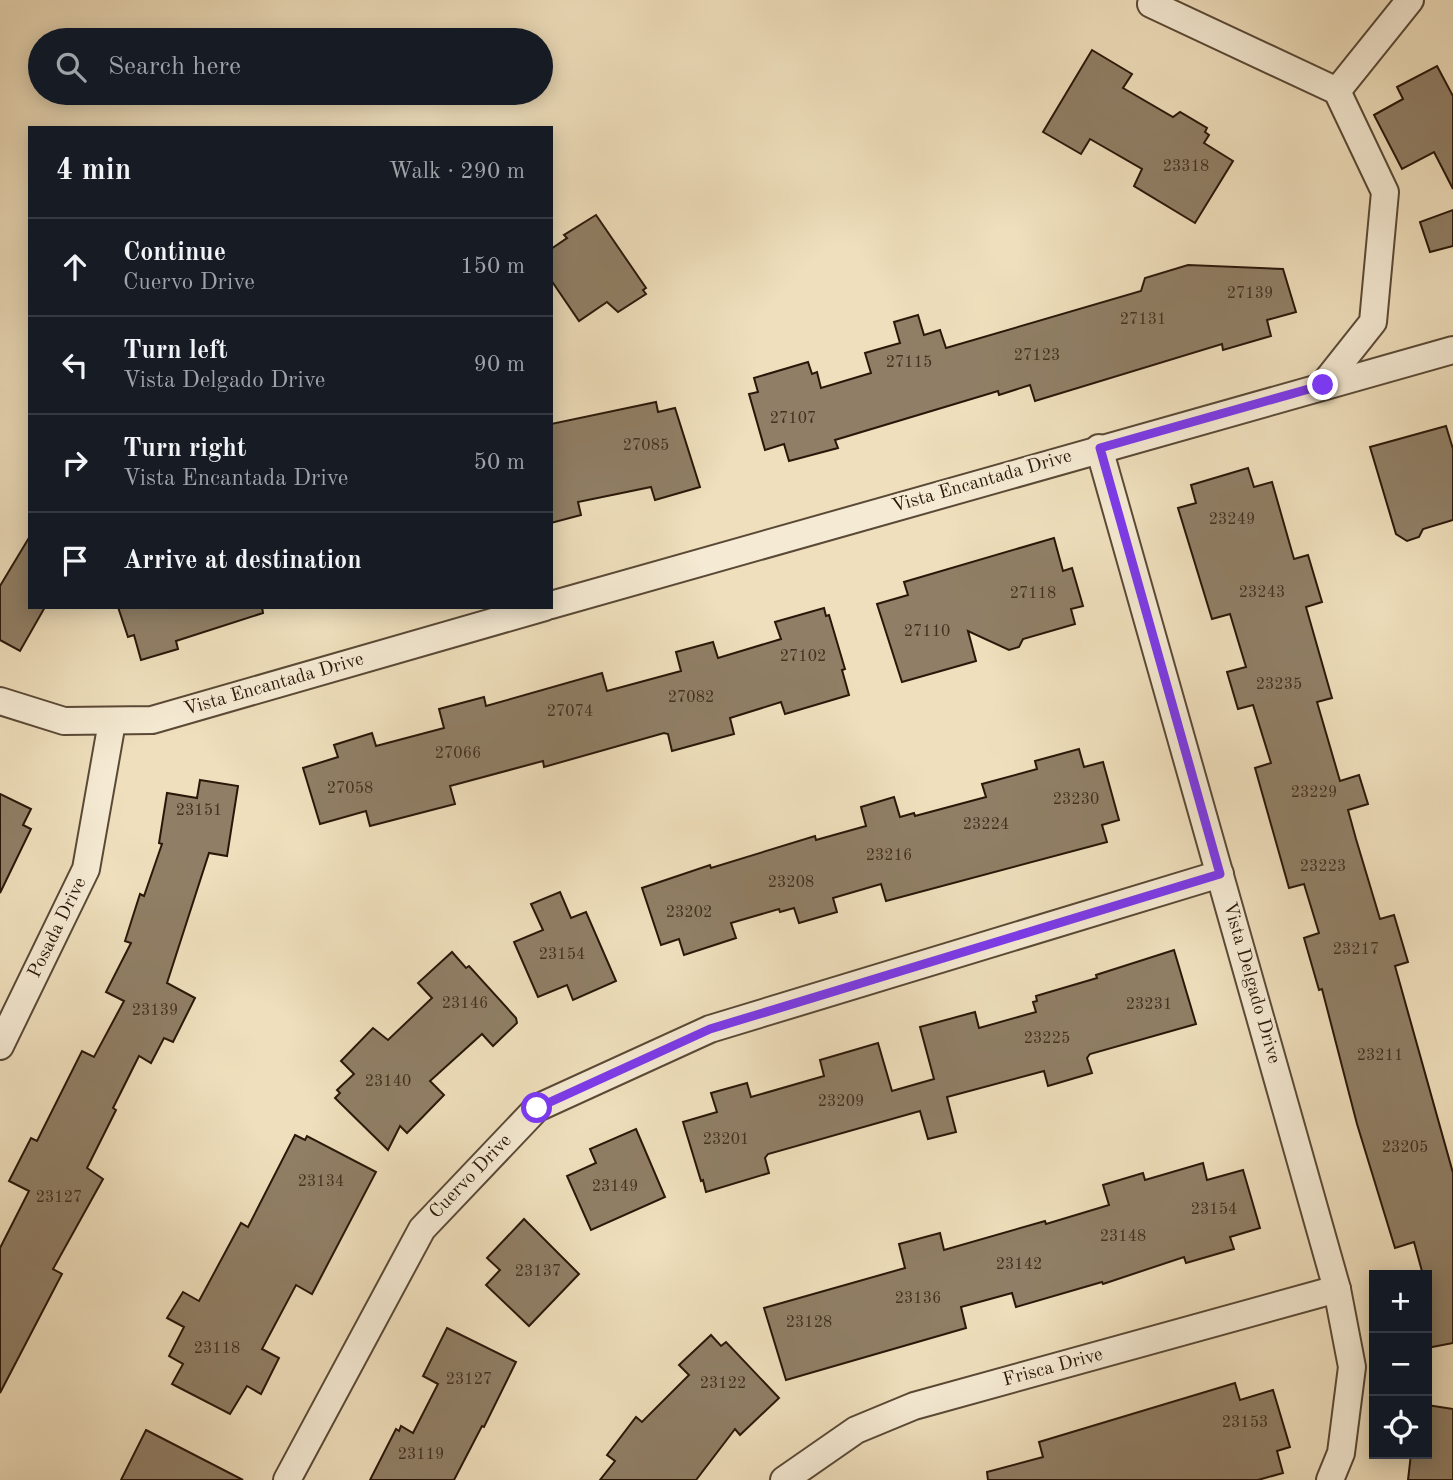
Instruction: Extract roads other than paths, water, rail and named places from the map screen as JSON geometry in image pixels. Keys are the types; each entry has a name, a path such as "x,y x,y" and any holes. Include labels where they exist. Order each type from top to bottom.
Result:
{"street":[{"path":"1337,91 1410,0"},
{"path":"1151,4 1337,91 1385,192 1373,322 1323,385"},
{"name":"Vista Encantada Drive","path":"553,605 1100,448 1453,350"},
{"name":"Vista Delgado Drive","path":"1100,448 1338,1289 1352,1367 1341,1453 1330,1480"},
{"name":"Vista Encantada Drive","path":"0,701 64,721 152,720 538,609"},
{"name":"Posada Drive","path":"0,1045 86,869 112,722"},
{"name":"Cuervo Drive","path":"288,1480 422,1229 537,1108 710,1029 1220,874"},
{"name":"Frisca Drive","path":"784,1480 856,1430 914,1406 1338,1289"}]}
